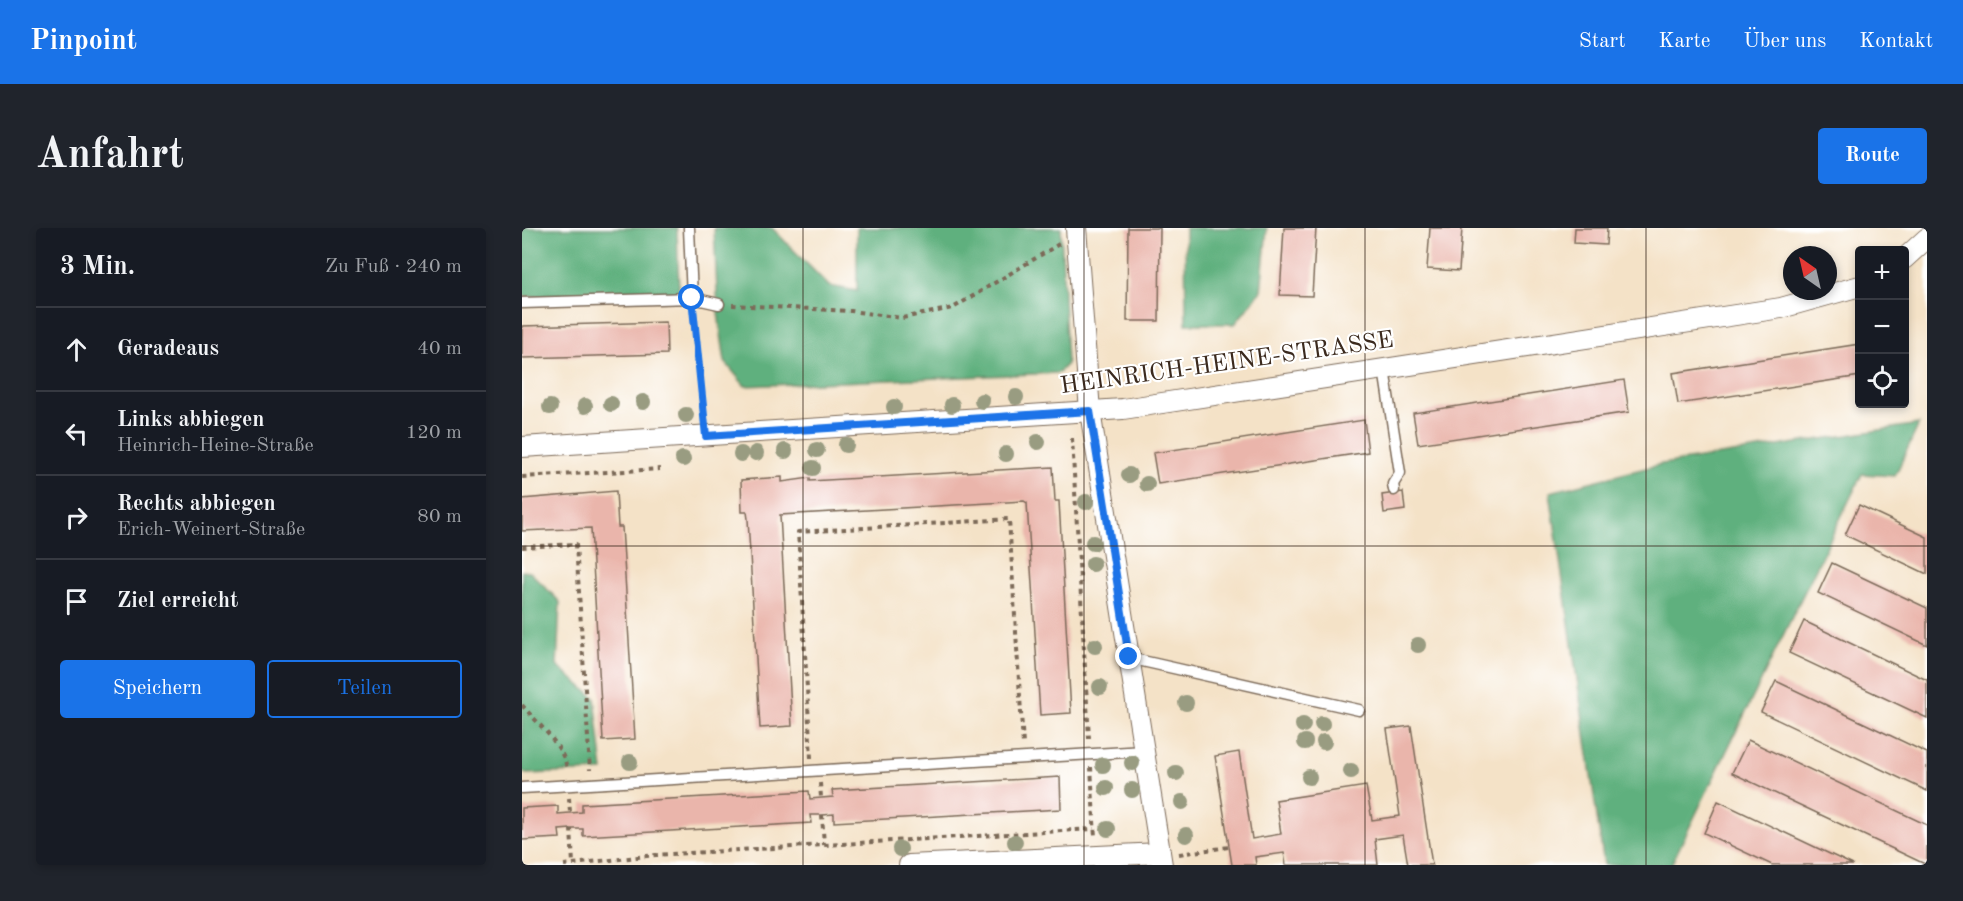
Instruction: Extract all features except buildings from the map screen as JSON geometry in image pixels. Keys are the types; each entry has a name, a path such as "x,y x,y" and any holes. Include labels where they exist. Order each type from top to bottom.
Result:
{"street":[{"path":"909,865 1096,856 1161,859 1129,657 1080,412 1076,230"},
{"path":"1909,255 1927,238"},
{"name":"HEINRICH-HEINE-STRASSE","path":"522,447 1123,409 1781,308 1855,287"}],"lane":[{"path":"689,228 692,298"},
{"path":"522,303 692,298 719,304"},
{"path":"1384,369 1401,473 1393,484 1394,490"},
{"path":"1129,657 1359,710"},
{"path":"522,788 1144,751"}],"path":[{"path":"719,304 851,311 902,318 953,308 1076,230"},
{"path":"692,298 706,436"},
{"path":"1080,412 1090,755 1096,856"},
{"path":"522,477 660,469"},
{"path":"812,771 798,532 1010,519 1023,759"},
{"path":"522,547 576,544 590,784"},
{"path":"522,705 567,762 569,785"},
{"path":"822,814 824,845"},
{"path":"571,829 573,864"},
{"path":"564,865 656,855 1094,830"},
{"path":"1186,853 1229,847"}],"green space":[{"path":"522,228 677,228 679,293 522,297"},
{"path":"714,228 772,228 829,286 857,291 857,228 1061,228 1067,364 1058,373 745,386 725,362 718,313"},
{"path":"1185,228 1267,228 1261,291 1235,324 1186,324"},
{"path":"1919,424 1895,476 1862,474 1671,865 1604,865 1550,492 1662,464"},
{"path":"522,571 530,572 560,602 557,666 595,698 603,771 526,774 522,771"}],"route":[{"path":"692,298 706,436 1090,411 1129,657"}]}
